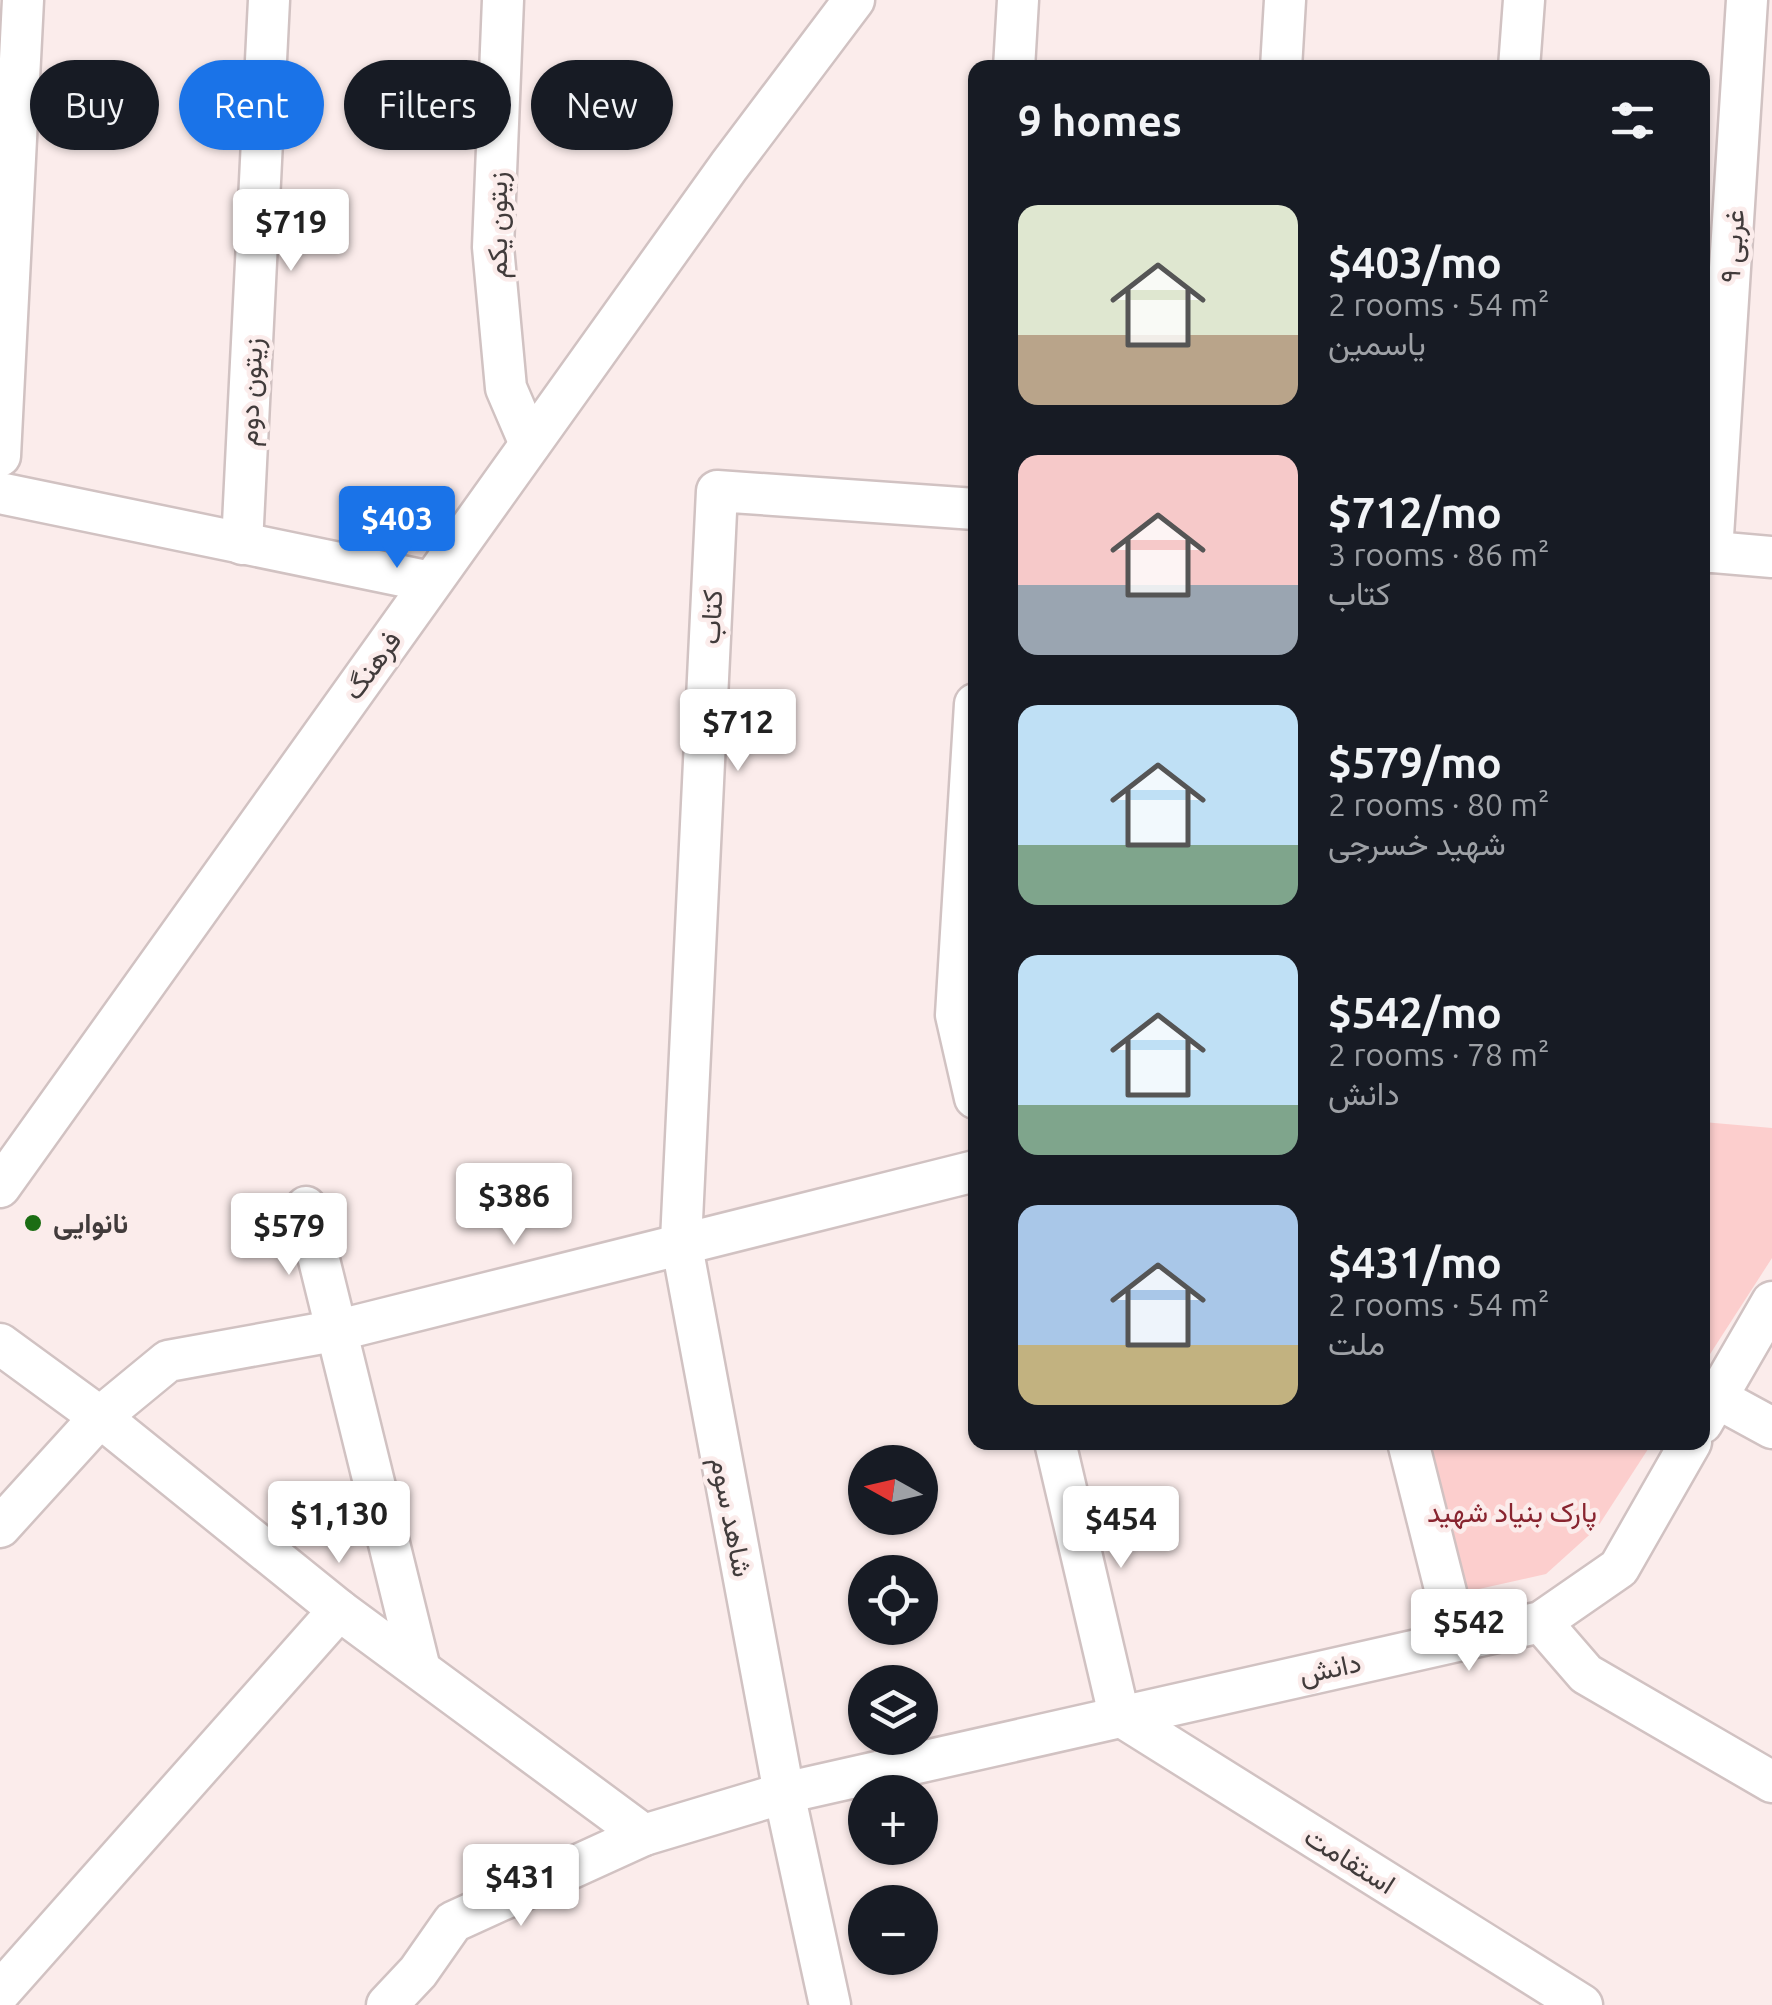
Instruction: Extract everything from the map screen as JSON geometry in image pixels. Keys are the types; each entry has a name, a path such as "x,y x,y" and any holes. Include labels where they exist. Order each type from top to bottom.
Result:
{"street":[{"path":"0,456 23,0"},
{"name":"زیتون دوم","path":"242,544 269,0"},
{"name":"زیتون یکم","path":"503,0 493,247 506,388 530,444"},
{"name":"فرهنگ","path":"0,1187 729,166 854,0"},
{"path":"1014,60 1018,0"},
{"path":"1281,60 1285,0"},
{"path":"1520,60 1524,0"},
{"name":"غربی ۹","path":"1710,462 1718,223 1748,0"},
{"name":"کتاب","path":"680,1242 716,491 968,509"},
{"path":"0,493 431,582"},
{"path":"1710,552 1772,557"},
{"path":"968,819 956,1015 968,1067"},
{"path":"0,1527 100,1416 168,1361 339,1330 968,1173"},
{"path":"306,1208 420,1669"},
{"name":"شاهد سوم","path":"680,1242 784,1793 830,2005"},
{"path":"1772,1302 1710,1410 1772,1428"},
{"path":"0,1344 100,1416 339,1610 644,1835"},
{"path":"1057,1450 1119,1715"},
{"path":"1410,1450 1458,1640"},
{"name":"دانش","path":"388,2005 423,1989 454,1922 644,1835 784,1793 1541,1622 1619,1568 1686,1450"},
{"path":"0,1992 339,1610"},
{"path":"1541,1622 1586,1674 1772,1782"},
{"name":"استفامت","path":"1119,1715 1582,2005"}],"green space":[{"path":"1710,1123 1772,1128 1772,1258 1710,1354"},
{"name":"پارک بنیاد شهید","path":"1425,1450 1647,1450 1597,1528 1546,1574 1461,1593"}],"place":[{"name":"نانوایی","path":"33,1223"}]}
